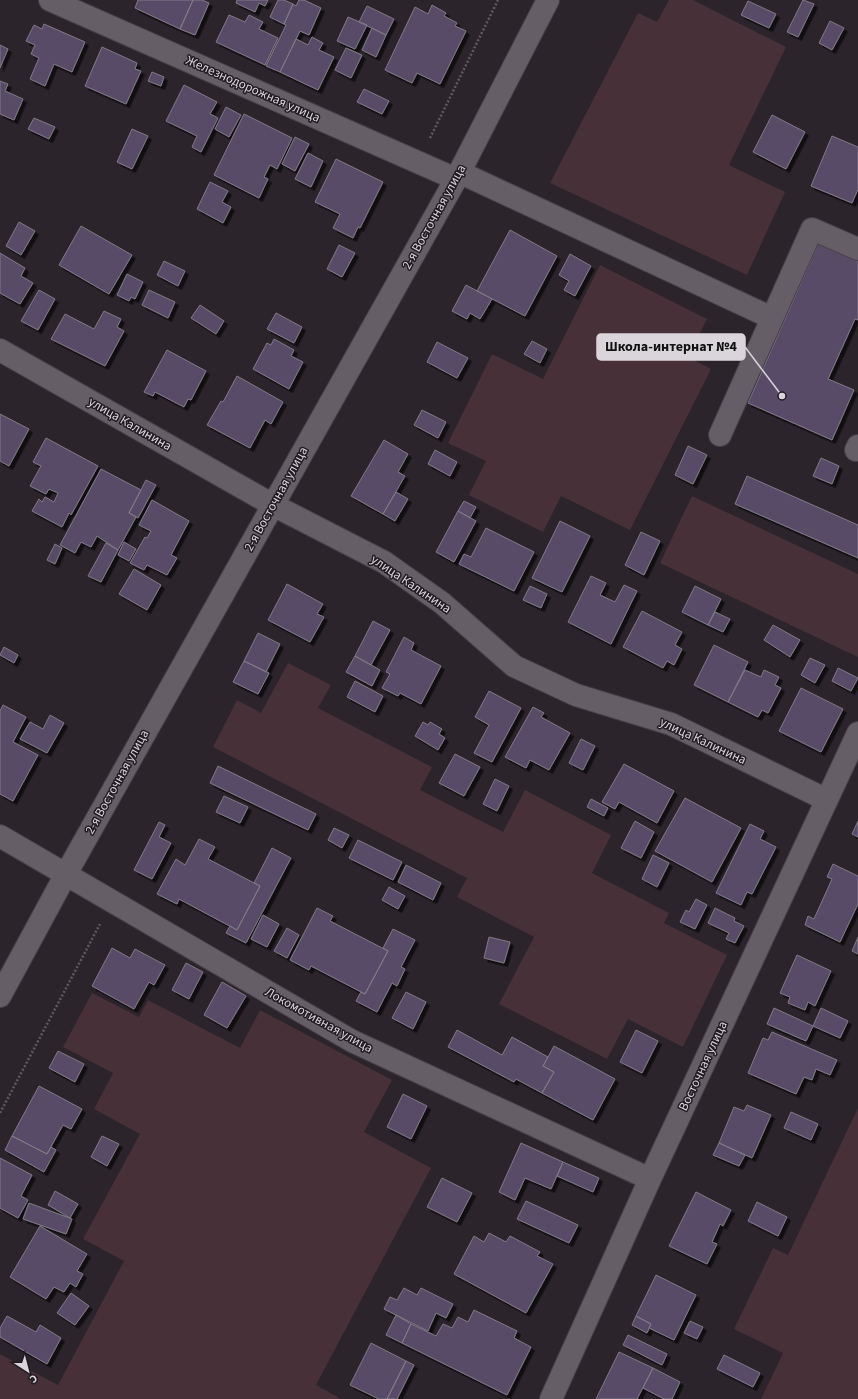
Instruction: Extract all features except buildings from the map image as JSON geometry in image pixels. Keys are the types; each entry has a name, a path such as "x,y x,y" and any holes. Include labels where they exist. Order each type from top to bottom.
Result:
{"street":[{"name":"Железнодорожная улица","path":"50,0 418,162 458,175 772,318"},
{"name":"2-я Восточная улица","path":"0,996 66,874 458,175 548,0"},
{"path":"720,434 812,228 858,249"},
{"name":"улица Калинина","path":"0,350 273,505 384,562 442,603 514,666 576,695 671,724 827,800"},
{"name":"Восточная улица","path":"551,1399 650,1179 858,733"},
{"name":"Локомотивная улица","path":"0,836 352,1041 650,1179"}],"path":[{"path":"418,162 498,0"},
{"path":"0,1112 112,901"}],"shaded area":[{"path":"669,0 693,0 786,47 729,165 785,192 747,275 550,183 638,13 657,22"},
{"path":"600,265 707,319 688,357 711,369 630,530 561,496 543,532 469,495 486,461 448,443 492,354 543,379"},
{"path":"692,496 858,574 858,657 660,563"},
{"path":"288,663 331,685 318,708 432,767 420,790 503,832 525,790 611,835 592,873 669,913 664,923 727,955 683,1047 628,1019 607,1059 499,1004 534,937 457,897 467,878 213,747 237,700 261,713"},
{"path":"92,993 139,1017 148,1000 240,1048 260,1010 392,1080 364,1132 431,1168 316,1385 341,1399 0,1399 0,1354 58,1385 124,1261 83,1239 140,1134 94,1109 113,1073 63,1047"},
{"path":"858,1108 858,1399 761,1399 783,1353 734,1329 773,1248 788,1255"}],"place":[{"name":"Школа-интернат №4","path":"782,396"}]}
